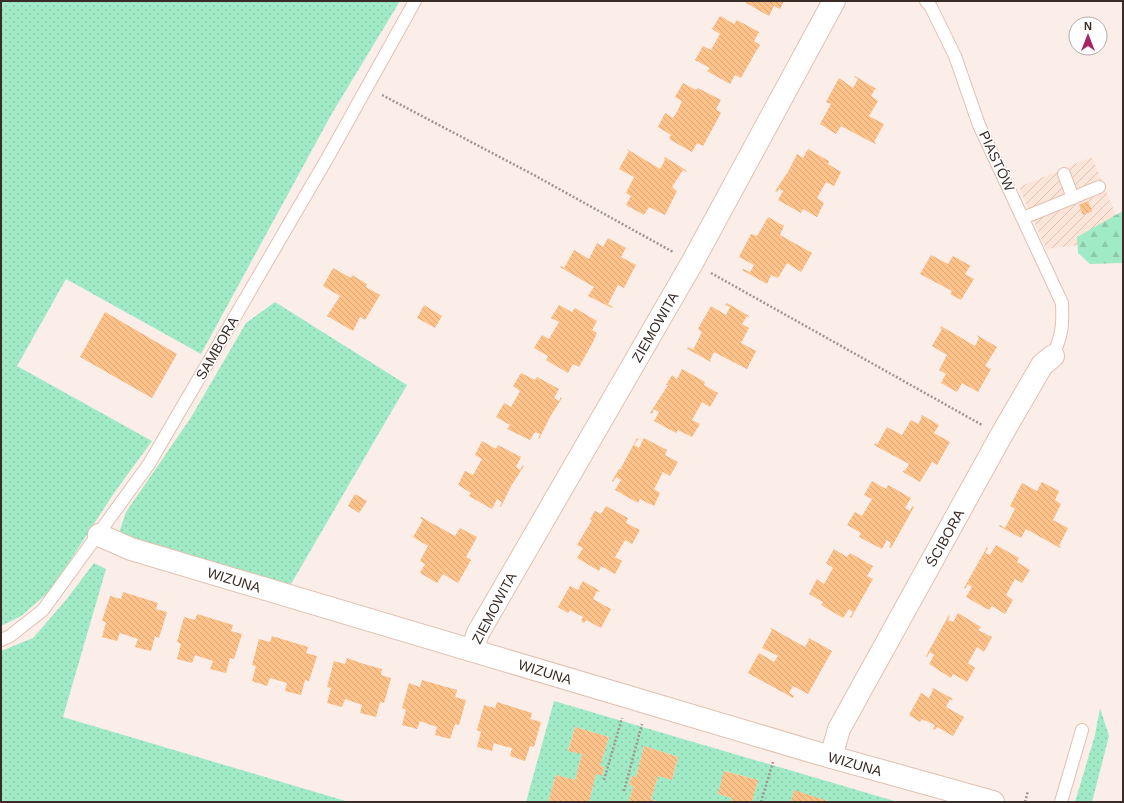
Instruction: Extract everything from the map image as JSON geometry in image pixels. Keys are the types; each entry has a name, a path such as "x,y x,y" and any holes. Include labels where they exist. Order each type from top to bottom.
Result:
{"street":[{"name":"ZIEMOWITA","path":"472,650 482,626 692,262 834,1"},
{"name":"ŚCIBORA","path":"831,757 839,729 1002,434 1042,365 1053,356"},
{"name":"WIZUNA","path":"99,535 131,549 831,757 993,802"}],"lane":[{"name":"SAMBORA","path":"1,640 10,636 43,610 99,535 149,464 328,157 415,1"},
{"name":"PIASTÓW","path":"926,1 931,7 955,56 979,125 1062,303 1063,323"},
{"path":"1064,174 1073,198"},
{"path":"1023,218 1099,187"},
{"name":"ŚCIBORA","path":"1053,356 1060,339 1063,323"},
{"path":"1061,802 1082,730"}],"path":[{"path":"367,87 532,174 985,427 1002,434"},
{"path":"604,780 623,713"},
{"path":"624,791 644,719"},
{"path":"761,802 774,758"},
{"path":"1025,802 1028,792"}],"shaded area":[{"path":"1092,157 1123,233 1123,240 1046,249 1019,187"}],"green space":[{"path":"1,1 400,1 331,115 201,354 66,279 17,366 152,441 114,493 51,590 21,616 1,626"},
{"path":"1123,211 1123,263 1090,264 1078,253 1077,237"},
{"path":"275,302 407,385 291,584 118,536 126,512 190,419 246,323"},
{"path":"94,563 106,569 63,717 349,802 1,802 1,651 33,638 66,600"},
{"path":"554,701 898,802 828,802 829,801 794,791 791,802 752,802 758,780 725,771 718,794 732,798 731,802 659,802 651,799 658,776 672,780 678,757 644,746 636,777 632,776 629,784 633,786 629,802 589,802 596,774 602,775 604,767 600,766 609,737 575,727 568,750 582,754 575,780 556,775 548,802 526,802"},
{"path":"1100,708 1109,736 1092,802 1075,802 1095,735"}],"building":[{"path":"747,1 784,1 780,9 774,6 769,16 746,3"},
{"path":"720,16 734,24 737,20 759,32 754,41 760,45 741,78 735,75 730,84 707,71 710,68 695,60 703,46 711,50 720,34 712,29"},
{"path":"855,76 878,90 875,89 871,96 878,101 869,116 884,124 874,142 876,143 875,144 841,126 836,134 820,124 831,104 826,102 839,78 853,88 858,79 854,77"},
{"path":"683,83 696,90 698,88 721,100 716,109 721,113 703,146 697,143 692,152 669,139 671,135 658,127 665,113 673,118 678,110 682,101 675,97"},
{"path":"627,149 660,169 665,157 687,171 686,172 683,170 672,187 677,191 665,215 649,207 644,215 626,205 631,196 626,193 634,177 619,169 629,151"},
{"path":"808,149 829,161 828,164 841,172 834,186 826,182 817,198 824,203 817,217 803,209 801,213 778,200 783,191 779,189 777,192 775,191 788,172 797,154 803,158"},
{"path":"1088,201 1092,211 1083,215 1079,205"},
{"path":"768,217 784,226 780,235 812,253 801,272 787,263 778,278 771,275 767,284 742,270 743,269 750,272 754,265 739,257 751,234 757,236"},
{"path":"608,238 626,248 621,257 636,265 624,288 618,285 608,304 613,307 612,308 588,296 594,287 560,267 561,266 564,268 574,250 589,259 597,243 603,247"},
{"path":"931,255 948,264 953,256 973,267 970,266 965,274 974,279 961,300 950,294 952,291 920,274"},
{"path":"333,268 351,278 352,275 367,284 366,287 380,295 365,320 360,317 353,331 327,316 340,296 323,286"},
{"path":"727,303 749,316 747,316 742,324 749,328 741,343 756,351 747,369 714,352 710,360 711,362 687,349 688,347 693,350 702,332 698,329 711,306 726,315 730,307 725,305"},
{"path":"424,305 442,316 435,328 417,318"},
{"path":"559,305 572,312 575,308 597,321 592,330 597,333 593,342 579,367 573,364 568,373 546,360 548,356 534,348 542,335 549,339 559,322 551,318"},
{"path":"105,312 177,354 152,398 80,357"},
{"path":"941,326 975,346 979,338 977,335 997,347 985,366 991,369 978,392 962,383 957,392 941,383 946,374 939,370 947,355 932,346 942,329 940,328"},
{"path":"682,369 705,382 704,385 718,393 710,407 702,402 692,420 700,424 692,437 678,430 676,433 654,421 659,412 654,409 652,414 650,413 668,385 666,385 672,375 677,379"},
{"path":"521,373 535,380 537,377 559,389 554,398 559,401 561,397 562,398 539,439 540,434 535,432 530,440 507,429 510,425 496,417 504,403 511,407 520,391 513,386"},
{"path":"922,415 939,425 934,433 950,442 937,465 932,462 920,482 903,472 909,464 874,445 875,443 877,445 887,427 902,435 911,420 918,424"},
{"path":"637,438 638,439 634,445 639,448 644,438 667,450 665,455 678,462 670,476 663,472 654,489 660,493 654,506 640,499 638,503 615,490 621,480 616,477 613,482 612,481 619,469 620,470"},
{"path":"482,441 496,449 498,445 521,457 516,467 520,470 523,465 524,466 511,486 501,507 502,502 497,499 492,509 469,496 471,493 458,485 465,471 473,475 482,459 475,455"},
{"path":"872,481 886,489 888,485 911,498 905,508 910,511 912,506 914,507 891,548 889,547 891,543 887,540 882,549 859,537 861,533 847,525 855,512 862,516 872,499 864,495"},
{"path":"1042,482 1059,491 1055,500 1061,504 1053,520 1068,528 1059,546 1061,547 1060,548 1026,529 1021,538 999,526 1000,525 1005,528 1015,509 1010,506 1022,483 1037,491"},
{"path":"355,494 367,501 359,513 348,506"},
{"path":"606,506 628,518 626,523 640,530 632,544 625,540 615,557 622,561 615,574 601,566 599,571 577,558 583,548 577,545 592,520 590,519 595,511 601,514"},
{"path":"421,517 455,536 460,528 477,537 466,557 471,560 458,583 443,574 437,583 420,573 425,564 420,561 428,546 413,537 423,520 420,518"},
{"path":"996,545 1019,558 1017,562 1030,570 1022,583 1015,579 1006,595 1013,600 1005,614 992,606 989,610 966,597 972,587 968,584 965,589 964,588 987,547 988,548 985,553 990,555"},
{"path":"834,549 847,557 850,553 873,566 867,576 873,579 851,618 850,617 853,612 849,609 843,618 821,605 823,602 809,594 817,579 824,584 833,568 826,563"},
{"path":"583,581 600,591 597,591 593,599 611,609 601,628 586,620 584,623 581,621 583,617 570,610 568,613 558,607 570,586 578,590"},
{"path":"123,592 158,603 156,609 167,612 159,638 155,636 151,651 135,647 138,639 120,633 117,641 102,637 106,622 102,621 110,596 121,599"},
{"path":"958,613 981,627 978,630 992,637 984,652 977,647 968,663 975,668 967,682 953,674 951,678 929,664 934,655 930,652 927,657 926,656 949,615 948,620 953,622"},
{"path":"197,614 233,625 231,631 242,634 234,659 230,658 226,673 210,669 213,661 195,655 192,663 177,659 181,644 177,642 184,617 195,620"},
{"path":"771,628 805,647 809,638 832,651 808,694 793,686 789,693 794,696 793,698 748,673 759,653 774,662 778,656 762,648 772,630 770,629"},
{"path":"272,636 308,647 306,653 317,656 309,681 305,680 301,695 285,691 287,683 270,678 267,686 252,681 256,666 252,665 259,639 270,642"},
{"path":"347,658 382,669 381,675 391,678 384,703 380,702 376,717 360,713 362,705 345,699 342,707 327,703 331,688 327,687 334,661 345,664"},
{"path":"422,680 457,690 455,697 466,700 459,725 455,724 450,739 435,735 437,727 420,721 417,729 402,725 406,710 402,708 409,683 420,687"},
{"path":"933,688 953,699 950,699 946,707 964,717 953,736 937,727 935,730 933,729 935,725 922,719 920,722 909,715 921,693 929,698"},
{"path":"497,702 532,713 530,719 541,722 534,747 530,746 525,761 510,756 512,748 494,743 492,751 477,747 481,732 477,730 484,705 495,708"},
{"path":"575,727 609,737 600,766 604,767 602,776 596,774 589,802 548,802 556,775 575,780 582,754 568,751"},
{"path":"644,746 678,757 672,780 658,776 651,799 658,802 629,802 633,786 629,785 632,776 636,777"},
{"path":"724,771 758,780 752,802 731,802 732,798 718,794"},
{"path":"794,790 831,802 791,802"}]}
